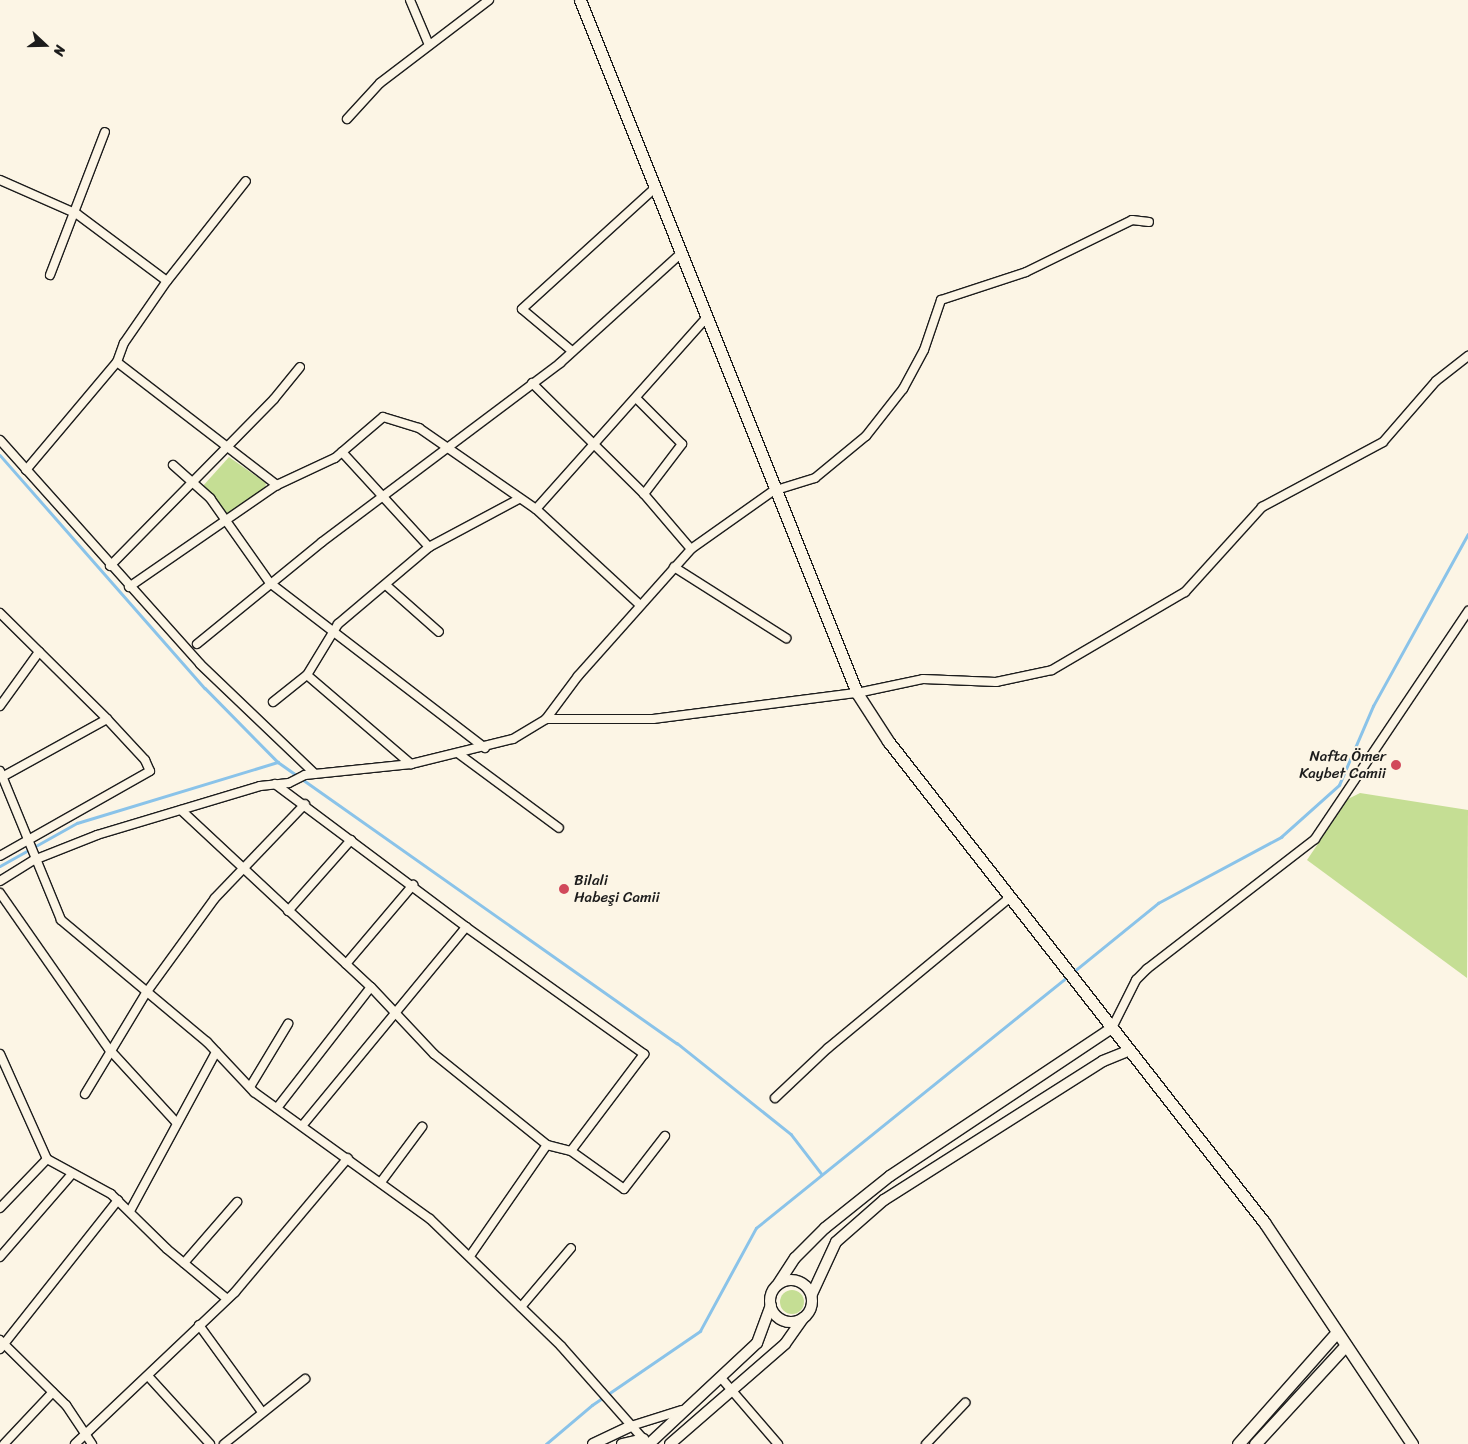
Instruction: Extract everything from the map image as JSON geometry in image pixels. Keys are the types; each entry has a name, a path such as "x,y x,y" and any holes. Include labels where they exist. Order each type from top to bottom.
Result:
{"main road":[{"path":"580,0 704,319 857,693 888,741 1264,1222 1412,1444"},
{"path":"1238,1444 1337,1332"},
{"path":"1255,1444 1346,1345"}],"street":[{"path":"410,0 429,45"},
{"path":"347,119 380,83 489,0"},
{"path":"50,275 77,214 105,132"},
{"path":"0,180 77,214 166,281"},
{"path":"26,470 117,362 124,343 166,281 246,181"},
{"path":"572,351 522,309 654,190"},
{"path":"0,881 34,860 181,810 275,784 289,783 306,775 411,764 485,748 513,739 546,719 640,605 691,549 774,491 815,478 866,436 889,411 924,350 941,300 1026,272 1132,220 1149,222"},
{"path":"197,644 270,583 572,351 679,255"},
{"path":"536,509 595,448 704,319"},
{"path":"546,719 653,719 857,693 923,679 996,682 1052,670 1184,592 1262,507 1383,442 1436,381 1468,356"},
{"path":"117,362 229,446 276,485"},
{"path":"110,566 146,525 194,482 229,446 300,367"},
{"path":"532,383 595,448 644,494 691,549"},
{"path":"636,398 682,444 644,494"},
{"path":"129,587 276,485 300,477 342,452 383,416 419,428 536,509 640,605"},
{"path":"0,440 110,566 200,664 315,774"},
{"path":"342,452 385,494 429,547"},
{"path":"173,465 194,482 227,520 270,583 333,629 485,748"},
{"path":"273,702 307,675 333,629 386,586 429,547 519,499"},
{"path":"674,567 786,638"},
{"path":"386,586 439,632"},
{"path":"622,1444 647,1442 722,1380 757,1343 778,1284 795,1258 825,1228 890,1176 1112,1028 1136,980 1147,969 1315,839 1468,611"},
{"path":"0,613 107,719 150,771 28,845 0,856"},
{"path":"0,706 39,652"},
{"path":"307,675 411,764"},
{"path":"107,719 1,774 34,860 61,920 216,1052 250,1087 430,1219 470,1256 598,1386 613,1408 647,1442"},
{"path":"459,754 559,828"},
{"path":"275,784 305,804 466,926 644,1054 571,1151"},
{"path":"0,795 8,790"},
{"path":"86,1094 109,1049 146,993 240,869 305,804"},
{"path":"181,810 240,869 396,1011 434,1054 547,1145 571,1151 624,1189 665,1136"},
{"path":"288,912 351,840"},
{"path":"346,964 413,885"},
{"path":"0,893 109,1049 176,1122"},
{"path":"775,1098 828,1048 1010,898"},
{"path":"302,1126 466,926"},
{"path":"278,1108 371,987"},
{"path":"250,1087 288,1024"},
{"path":"670,1444 733,1392 785,1344 810,1310 812,1294 836,1242 884,1200 1102,1061 1130,1050"},
{"path":"130,1211 176,1122 216,1052"},
{"path":"0,1054 47,1159 71,1175 118,1200 184,1263 227,1299"},
{"path":"381,1182 422,1127"},
{"path":"470,1256 547,1145"},
{"path":"75,1444 227,1299 348,1158"},
{"path":"0,1208 47,1159"},
{"path":"0,1257 71,1175"},
{"path":"92,1444 53,1392 1,1344 118,1200"},
{"path":"184,1263 237,1202"},
{"path":"521,1307 571,1248"},
{"path":"778,1284 796,1280 812,1294"},
{"path":"771,1305 786,1321 803,1318"},
{"path":"199,1325 262,1412"},
{"path":"148,1376 210,1444"},
{"path":"224,1444 305,1379"},
{"path":"722,1380 778,1444"},
{"path":"4,1444 53,1392"},
{"path":"926,1444 965,1404"},
{"path":"593,1444 631,1426 693,1405"}],"green space":[{"path":"229,457 266,483 265,489 229,515 202,487"},
{"path":"1360,793 1468,810 1467,978 1307,860 1348,799"},
{"path":"792,1290 801,1293 804,1302 801,1311 792,1314 783,1311 780,1302 783,1293"}],"waterway":[{"path":"0,455 205,688 278,762 677,1043 791,1134 821,1173"},
{"path":"1072,973 1158,903 1281,837 1339,785 1373,706 1468,534"},
{"path":"0,866 77,823 278,762"},
{"path":"546,1444 592,1405 700,1331 756,1228 1068,976"}],"place":[{"name":"Nafta Ömer Kaybet Camii","path":"1396,765"},
{"name":"Bilali Habeşi Camii","path":"564,889"}]}
